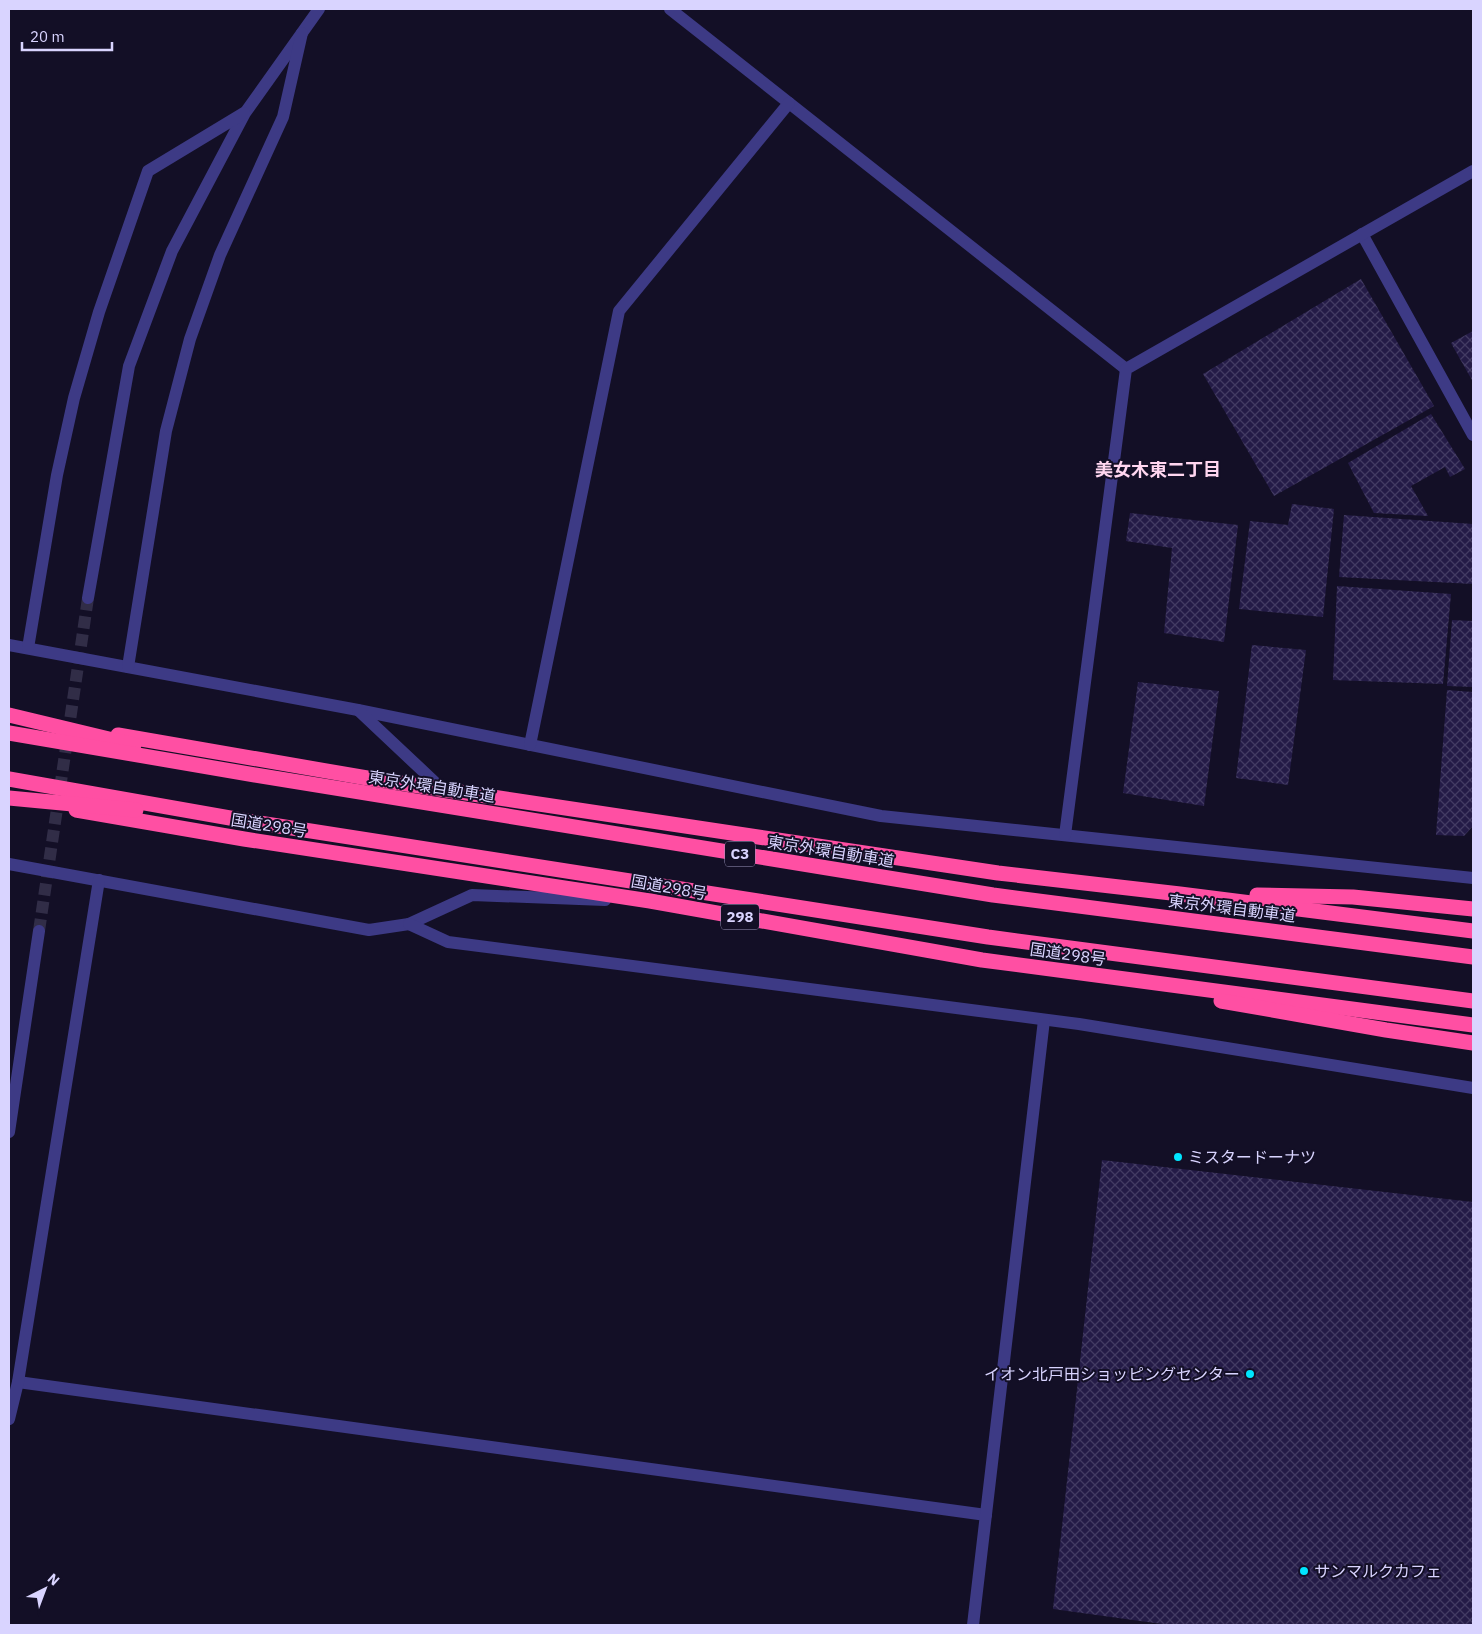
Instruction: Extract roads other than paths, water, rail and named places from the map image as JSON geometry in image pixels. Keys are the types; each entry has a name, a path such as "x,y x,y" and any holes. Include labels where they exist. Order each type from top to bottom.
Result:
{"highway":[{"path":"9,714 145,740 373,779 998,873 1473,931"},
{"path":"9,714 255,775"},
{"name":"東京外環自動車道","path":"9,733 993,895 1473,957"},
{"path":"9,778 247,820 988,937 1473,1001"},
{"path":"9,798 247,820"},
{"name":"国道298号","path":"9,798 244,839 650,901 982,960 1473,1025"},
{"path":"1180,894 1353,897 1473,909"},
{"path":"982,960 1386,1030 1473,1043"}],"street":[{"path":"88,598 129,366 172,251 244,113 319,9"},
{"path":"670,9 1126,369"},
{"path":"128,667 166,431 190,339 220,255 282,118 302,33"},
{"path":"530,745 619,310 788,103"},
{"path":"28,648 57,475 74,398 99,312 148,171 244,113"},
{"path":"1126,369 1473,171"},
{"path":"1362,234 1473,434"},
{"path":"1066,835 1126,369"},
{"path":"9,645 358,710 881,816 1473,878"},
{"path":"358,710 442,789"},
{"path":"9,864 370,930 409,924 472,895 650,901"},
{"path":"9,1419 18,1382 99,880"},
{"path":"409,924 448,942 1044,1020 1473,1088"},
{"path":"9,1132 39,931"},
{"path":"973,1625 1044,1020"},
{"path":"18,1382 986,1515"}],"tunnel":[{"path":"39,931 88,598"}],"place":[{"name":"ミスタードーナツ","path":"1178,1157"},
{"name":"イオン北戸田ショッピングセンター","path":"1250,1374"},
{"name":"サンマルクカフェ","path":"1304,1571"}],"district":[{"name":"美女木東二丁目","path":"1158,470"}]}
